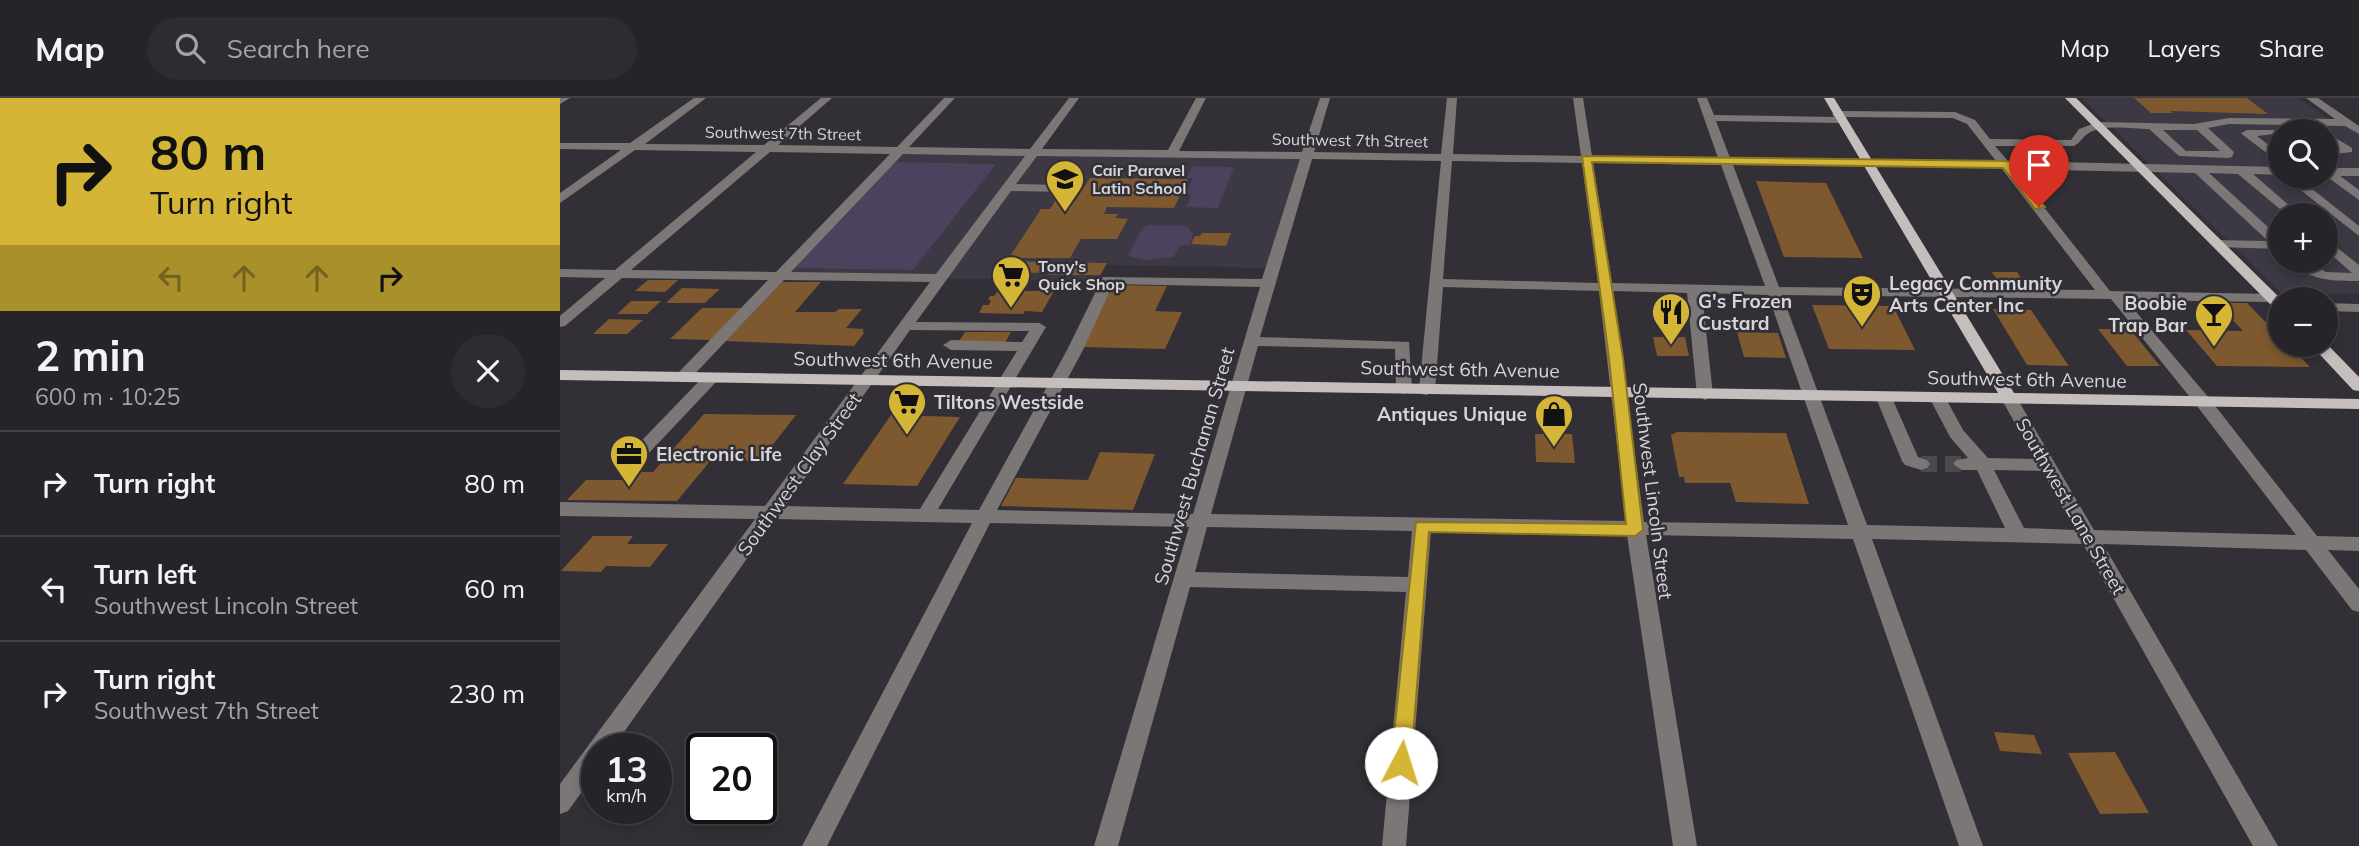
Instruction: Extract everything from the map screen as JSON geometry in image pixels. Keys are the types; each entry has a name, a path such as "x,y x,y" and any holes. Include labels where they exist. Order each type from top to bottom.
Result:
{"main road":[{"name":"Southwest Lane Street","path":"1829,98 2010,400"},
{"path":"2070,98 2268,294"},
{"path":"2331,357 2359,386"},
{"name":"Southwest 6th Avenue","path":"560,375 2359,404"}],"street":[{"path":"560,101 565,98"},
{"path":"560,199 701,98"},
{"path":"560,323 827,98"},
{"path":"684,377 950,98"},
{"name":"Southwest Clay Street","path":"611,733 940,278 1074,98"},
{"path":"1172,153 1201,98"},
{"name":"Southwest Buchanan Street","path":"1106,846 1325,98"},
{"path":"1427,390 1452,98"},
{"name":"Southwest Lincoln Street","path":"1578,98 1620,393 1635,530 1685,846"},
{"path":"1702,98 1971,846"},
{"path":"2311,98 2350,121 2359,131"},
{"path":"1709,118 1955,115 1971,122 2110,295 2203,402 2359,604"},
{"path":"1988,142 2074,143 2083,131 2099,126 2199,126 2229,121 2350,121"},
{"path":"2152,126 2183,154 2228,155 2228,152 2199,126"},
{"path":"2268,132 2247,133 2268,147"},
{"path":"2338,143 2348,150 2338,151"},
{"name":"Southwest 7th Street","path":"560,146 2268,171"},
{"path":"1008,187 1063,188 1077,169"},
{"path":"2199,170 2268,234"},
{"path":"2242,170 2280,203"},
{"path":"2338,172 2359,172"},
{"path":"2338,180 2359,196"},
{"path":"2305,189 2359,232"},
{"path":"2217,243 2268,245"},
{"path":"2338,254 2359,274"},
{"path":"560,273 940,278"},
{"path":"2312,273 2321,276 2359,274"},
{"path":"814,846 1108,280 1269,283"},
{"path":"1437,283 1913,294 1947,292 2110,295 2268,302"},
{"path":"1694,289 1705,395"},
{"path":"2338,307 2359,308"},
{"path":"906,326 1040,327 925,516"},
{"path":"963,326 951,345 1028,347"},
{"path":"1252,341 1404,345 1400,355 1404,369 1404,389"},
{"path":"625,468 711,378"},
{"path":"1884,398 1911,461 1921,464"},
{"path":"1938,399 1956,433 1982,463 2018,535"},
{"name":"Southwest Lane Street","path":"2010,400 2266,846"},
{"path":"1962,464 2048,465"},
{"path":"560,509 2088,536 2359,544"},
{"path":"1394,846 1422,526"},
{"path":"1183,579 1417,585"},
{"name":"Southwest Clay Street","path":"560,803 581,774"}],"shaded area":[{"path":"2082,98 2299,98 2329,119 2268,119 2268,189 2338,189 2338,125 2359,126 2359,294 2338,294 2338,287 2275,287"},
{"name":"Cair Paravel Latin School","path":"899,150 1307,156 1273,268 1107,265 1098,281 782,276"},
{"path":"895,162 996,164 913,270 795,268"},
{"path":"1192,166 1234,167 1218,208 1186,207 1191,196 1186,193 1193,178 1187,178"},
{"path":"1148,225 1187,226 1193,234 1189,245 1179,246 1174,257 1144,260 1128,256 1141,230"}],"building":[{"path":"2134,98 2247,98 2268,114 2170,111 2173,113 2151,113"},
{"path":"1090,178 1188,179 1174,208 1107,207 1104,214 1118,214 1115,218 1128,219 1117,239 1081,239 1070,258 1009,258 1041,209 1050,209 1055,201 1075,201"},
{"path":"1756,181 1826,183 1863,258 1784,257"},
{"path":"1202,233 1231,233 1226,246 1191,244 1195,236"},
{"path":"1006,261 1055,262 1048,273 999,272"},
{"path":"1056,262 1107,263 1100,275 1048,275"},
{"path":"1992,272 2017,272 2029,289 2003,289"},
{"path":"648,280 678,280 665,292 635,291"},
{"path":"782,282 821,282 795,312 862,309 846,328 864,329 862,332 865,332 854,346 726,341"},
{"path":"1113,285 1167,286 1155,311 1182,312 1165,349 1080,347"},
{"path":"682,288 720,289 705,303 666,303"},
{"path":"998,291 1054,291 1042,312 979,313 983,305 989,305 990,296 994,296"},
{"path":"631,301 661,301 647,314 617,314"},
{"path":"2217,303 2247,303 2268,325 2268,357 2300,357 2310,367 2217,366 2186,330 2243,331"},
{"name":"Legacy Community Arts Center Inc","path":"1812,305 1893,306 1915,350 1829,349"},
{"path":"702,308 742,308 711,340 670,339"},
{"path":"1993,309 2031,310 2069,366 2027,365"},
{"path":"609,319 643,320 627,334 593,334"},
{"path":"2098,329 2130,329 2160,366 2127,366"},
{"path":"965,332 1011,332 1004,345 957,344"},
{"path":"1737,332 1778,333 1786,358 1744,357"},
{"name":"G's Frozen Custard","path":"1653,337 1685,337 1689,356 1657,356"},
{"path":"704,414 796,415 760,461 711,460 677,501 567,500 586,480 625,480 632,472 653,472"},
{"path":"891,415 960,417 917,486 843,484"},
{"path":"1677,432 1786,433 1809,504 1736,502 1730,483 1685,483 1684,477 1679,477 1671,435"},
{"name":"Antiques Unique","path":"1535,434 1572,434 1575,463 1536,462"},
{"path":"1100,452 1155,454 1133,510 1001,506 1016,478 1088,480"},
{"path":"593,536 633,536 627,544 668,544 650,567 606,566 601,572 561,571"},
{"path":"1994,732 2034,735 2042,754 2000,751"},
{"path":"2115,752 2149,813 2100,814 2068,753"}],"tunnel":[{"path":"1921,464 1962,464"}],"place":[{"name":"Cair Paravel Latin School","path":"1065,213"},
{"name":"Tony's Quick Shop","path":"1011,309"},
{"name":"Legacy Community Arts Center Inc","path":"1862,328"},
{"name":"G's Frozen Custard","path":"1671,346"},
{"name":"Boobie Trap Bar","path":"2214,348"},
{"name":"Tiltons Westside","path":"907,436"},
{"name":"Antiques Unique","path":"1554,448"},
{"name":"Electronic Life","path":"629,488"}],"route":[{"path":"1401,763 1422,526 1635,530 1616,358 1586,159 2007,165 2039,207"}]}
